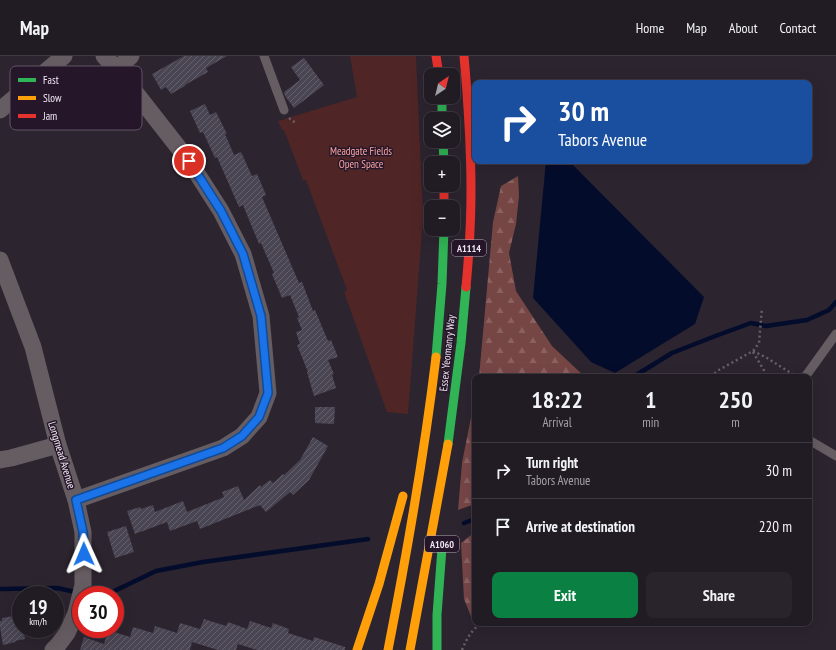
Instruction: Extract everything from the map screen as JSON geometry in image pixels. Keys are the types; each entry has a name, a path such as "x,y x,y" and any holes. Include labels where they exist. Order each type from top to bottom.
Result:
{"main road":[{"path":"436,56 438,68"},
{"name":"Essex Yeomanry Way","path":"410,650 449,439 461,343 469,250 471,190 470,119 464,56"},
{"name":"Essex Yeomanry Way","path":"388,650 423,455 431,397 438,338 444,236"},
{"name":"A1114","path":"425,375 442,284"},
{"path":"444,516 449,439"},
{"path":"357,650 379,584 405,486"},
{"name":"A1060","path":"437,650 437,615 442,539"}],"street":[{"path":"52,66 64,56"},
{"path":"104,56 113,66"},
{"path":"119,66 131,56"},
{"path":"0,110 10,102"},
{"path":"76,500 223,448 242,436 259,417 268,393 261,316 243,254 221,211 189,161 142,102"},
{"name":"Longmead Avenue","path":"0,260 33,347 58,445 76,500 83,532 82,585 76,613 67,633 53,650"},
{"path":"0,460 58,445"}],"lane":[{"path":"264,56 284,110"},
{"path":"807,374 836,334"},
{"path":"812,442 836,456"}],"path":[{"path":"714,374 753,351 759,343 762,308"},
{"path":"753,351 766,374"},
{"path":"753,351 792,374"},
{"path":"462,650 467,637 476,626"}],"green space":[{"name":"Meadgate Fields Open Space","path":"350,56 416,56 423,217 408,414 387,412 344,292 347,290 306,180 303,180 284,130 282,130 278,121 357,97"},
{"path":"518,176 519,196 516,224 509,253 516,291 552,346 582,374 479,374 493,222 501,186"},
{"path":"472,412 472,505 458,510 462,463"},
{"path":"472,534 472,619 464,599 461,543"}],"water":[{"path":"546,164 572,164 704,297 695,324 615,373 591,362 533,298"}],"building":[{"path":"184,56 227,56 206,68 208,72 171,94 166,87 161,90 152,74"},
{"path":"304,58 324,85 294,108 285,96 284,92 300,80 291,67"},
{"path":"205,104 210,115 216,112 227,134 225,134 234,155 241,152 252,176 257,174 266,195 262,197 299,283 302,282 313,311 315,310 328,341 331,340 338,357 328,360 334,374 332,375 336,388 314,396 308,372 297,345 300,344 296,332 302,330 297,318 299,317 290,295 282,298 272,274 274,273 261,243 259,244 243,205 239,207 217,157 215,158 203,132 200,133 190,111"},
{"path":"315,407 335,407 334,424 315,423"},
{"path":"313,437 328,446 309,480 293,495 290,492 266,512 260,505 200,529 197,521 170,531 167,522 135,534 127,511 153,505 155,512 183,501 187,512 224,497 222,492 238,486 244,500 260,485 261,487 270,480 273,483 283,474 284,475 300,460"},
{"path":"126,526 134,552 115,558 107,532"},
{"path":"12,616 12,638 25,639 3,645 0,627 0,621 2,621 2,618"},
{"path":"204,619 226,626 228,622 247,629 250,621 271,628 273,623 289,629 288,633 313,641 314,637 345,647 345,650 257,650 238,644 236,650 218,650 192,642 190,650 80,650 84,638 104,644 106,638 124,638 124,635 130,637 133,627 153,633 155,626 177,633 180,623 200,629"}],"waterway":[{"path":"638,374 672,353 751,323 766,326 807,320 829,310 836,302"},
{"path":"464,523 472,520"},
{"path":"124,586 156,571 203,562 368,539"},
{"path":"0,589 57,588 72,591"}],"traffic: fast":[{"path":"442,104 442,112"},
{"path":"443,148 444,156"},
{"path":"436,357 442,284 444,236"},
{"path":"448,444 461,343 466,287"},
{"path":"437,650 437,615 442,548"}],"traffic: slow":[{"path":"388,650 415,504 436,357"},
{"path":"410,650 448,444"},
{"path":"357,650 379,584 403,496"}],"traffic: jam":[{"path":"436,56 438,68"},
{"path":"464,56 471,173 469,251 466,287"},
{"path":"444,192 444,200"}],"route":[{"path":"84,554 83,532 76,500 223,448 242,436 259,417 268,393 261,316 243,254 221,211 189,161"}]}
